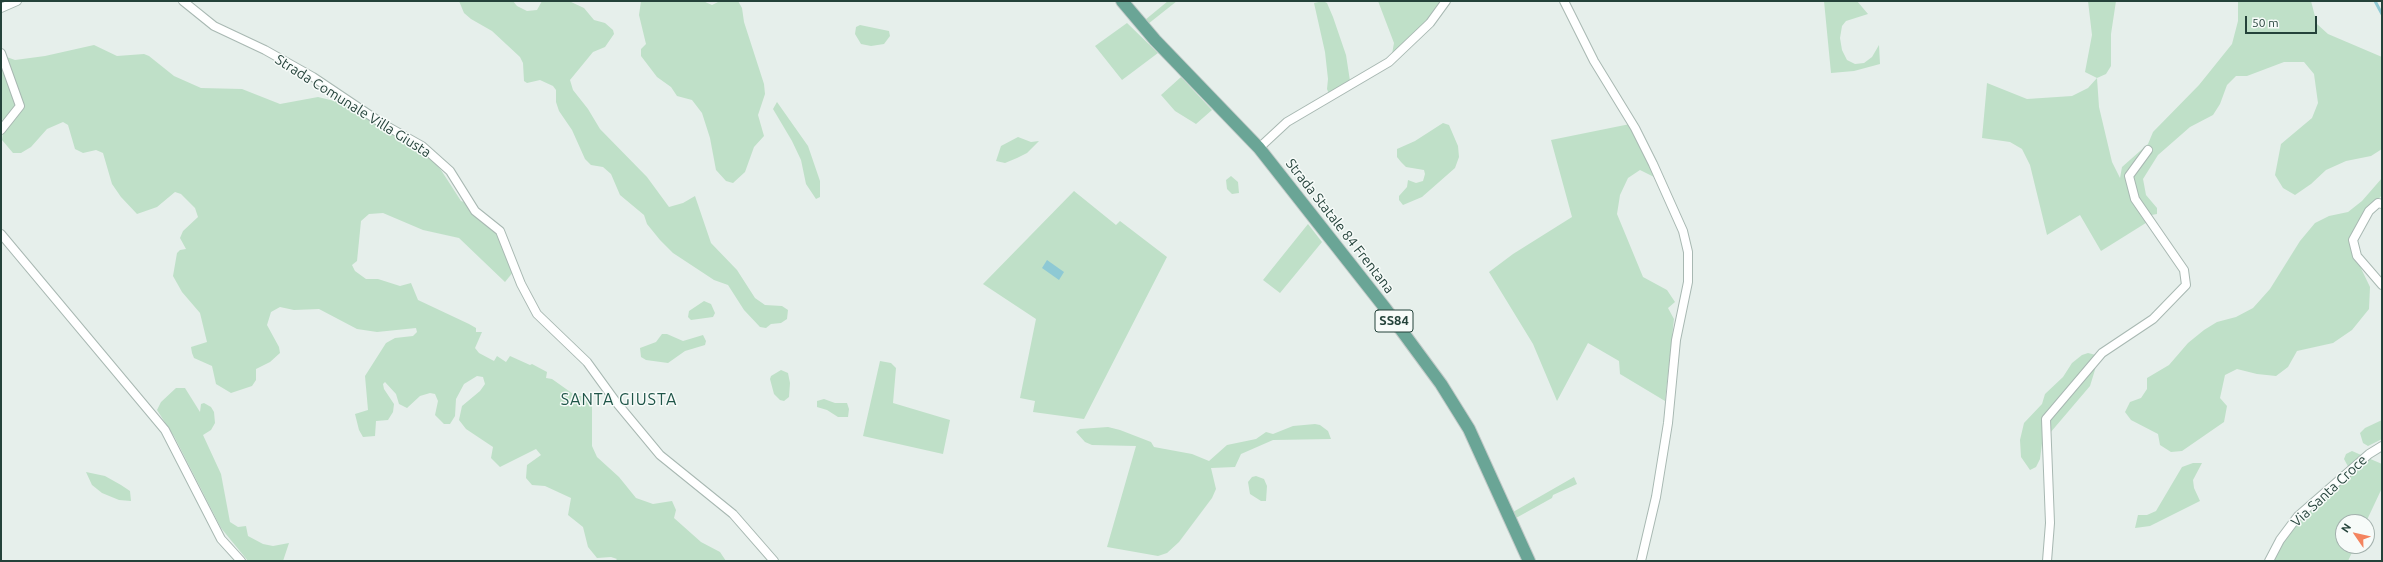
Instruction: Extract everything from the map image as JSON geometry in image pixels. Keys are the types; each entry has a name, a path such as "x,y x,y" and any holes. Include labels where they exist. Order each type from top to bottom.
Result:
{"main road":[{"name":"Strada Statale 84 Frentana","path":"1122,1 1155,40 1259,148 1385,308 1449,395 1468,429 1529,561"}],"street":[{"path":"1,8 17,1"},
{"name":"Strada Comunale Villa Giusta","path":"184,1 214,26 265,50 306,74 383,124 422,146 450,171 475,211 500,231 521,284 537,314 587,362 616,402 660,455 734,514 774,561"},
{"path":"1259,148 1287,122 1389,62 1430,23 1446,1"},
{"path":"1564,1 1594,61 1635,128 1653,164 1683,231 1688,252 1688,282 1676,340 1668,423 1656,498 1641,561"},
{"path":"1,53 20,106 1,130"},
{"path":"2047,561 2050,523 2046,419 2102,353 2153,319 2186,285 2184,270 2177,256 2135,199 2129,176 2148,150"},
{"path":"2382,204 2378,204 2369,211 2353,240 2357,256 2382,285"},
{"path":"1,234 165,430 222,539 241,561"},
{"name":"Via Santa Croce","path":"2270,561 2280,540 2298,516 2369,454 2382,446"}],"green space":[{"path":"459,1 513,1 517,6 527,11 537,10 542,1 569,1 584,8 594,20 605,23 613,30 614,34 605,47 593,52 570,80 573,90 588,109 600,129 647,177 669,207 683,203 695,196 711,243 737,270 755,298 765,305 782,306 788,310 787,319 781,323 771,324 766,328 760,327 744,310 728,285 714,280 673,253 647,224 644,215 620,195 611,174 603,167 591,165 585,159 572,130 559,111 556,102 556,90 553,86 540,80 527,83 524,81 523,63 520,57 492,31 471,19 464,13"},
{"path":"641,1 703,1 712,5 720,1 738,1 742,8 744,22 764,84 765,94 758,115 764,136 754,147 745,172 733,183 726,181 716,170 710,138 702,113 692,100 677,96 671,87 657,77 641,56 641,49 646,44 639,15"},
{"path":"1168,1 1177,1 1148,24 1145,20"},
{"path":"1323,1 1327,3 1333,17 1346,55 1350,81 1329,94 1327,89 1328,79 1325,52 1314,3"},
{"path":"1378,1 1443,1 1437,11 1392,54 1394,43"},
{"path":"1824,1 1857,1 1868,14 1846,21 1842,26 1840,38 1842,50 1847,60 1855,64 1864,63 1872,57 1879,45 1880,64 1854,71 1831,73"},
{"path":"2088,1 2116,1 2111,34 2111,66 2106,74 2097,78 2085,72 2092,35"},
{"path":"2238,1 2311,1 2317,24 2328,34 2382,57 2382,149 2371,156 2346,161 2326,170 2311,184 2295,195 2283,188 2275,175 2281,144 2312,118 2318,103 2314,74 2304,62 2284,62 2247,76 2236,76 2227,85 2220,104 2213,115 2190,127 2158,155 2143,179 2146,195 2157,208 2157,214 2146,216 2149,221 2101,251 2080,215 2047,235 2030,165 2022,149 2010,142 1982,138 1987,83 2027,99 2072,96 2088,88 2097,78 2099,107 2112,162 2120,178 2122,167 2148,144 2153,132 2199,85 2232,44 2238,21"},
{"path":"1127,23 1158,53 1122,80 1095,46"},
{"path":"860,25 889,31 890,36 884,44 871,46 861,44 855,34 856,27"},
{"path":"94,45 117,56 144,54 149,56 174,76 201,88 242,89 280,104 318,97 347,104 396,137 425,152 441,170 461,201 467,203 500,235 518,266 505,282 459,238 423,230 383,213 369,214 361,221 357,261 352,265 355,271 366,279 378,279 400,286 411,283 418,300 469,324 476,328 476,332 482,332 475,348 479,353 494,361 497,356 506,362 510,356 530,365 532,364 547,372 546,378 552,379 576,396 587,396 592,404 592,446 597,457 619,477 636,498 653,504 672,501 676,510 674,518 701,542 720,552 726,561 615,561 617,559 611,557 597,558 588,547 583,527 568,515 571,498 545,486 532,485 526,478 527,465 541,455 536,449 500,467 491,458 493,447 466,429 459,420 462,406 480,391 485,384 483,377 477,376 464,384 456,399 455,416 450,424 444,424 435,415 438,401 435,394 430,393 420,396 407,408 399,404 396,394 385,382 383,384 384,389 394,404 393,412 388,420 376,421 375,436 363,437 359,430 355,414 368,410 365,376 386,343 395,338 413,336 417,332 416,328 377,332 357,329 319,309 294,310 280,307 271,312 267,325 279,347 280,353 270,362 256,369 256,380 252,386 231,393 216,384 212,366 194,358 192,353 191,347 207,342 200,313 182,292 173,276 177,253 180,250 186,249 180,238 183,231 198,217 195,208 181,194 175,192 157,207 137,214 121,197 112,184 103,153 96,150 83,153 75,149 68,125 63,122 47,129 31,147 21,153 13,153 2,140 4,126 1,114 1,58 4,56 15,60 45,56"},
{"path":"1181,77 1212,110 1196,124 1175,111 1161,95"},
{"path":"777,102 808,146 820,181 820,197 816,199 806,184 801,160 792,141 773,109"},
{"path":"1443,123 1449,125 1458,146 1459,157 1455,168 1422,197 1403,205 1399,200 1399,196 1407,187 1408,180 1416,183 1423,181 1425,174 1424,170 1406,167 1397,157 1397,149 1415,141"},
{"path":"1630,124 1656,178 1640,170 1628,178 1620,195 1617,214 1643,277 1667,290 1675,302 1668,308 1674,319 1665,401 1620,374 1619,361 1588,343 1557,401 1533,344 1489,272 1513,254 1572,217 1551,140"},
{"path":"1018,137 1031,142 1039,141 1027,153 1017,158 1005,163 996,161 1001,146"},
{"path":"1231,176 1238,182 1239,193 1232,194 1227,189 1226,180"},
{"path":"2382,178 2382,195 2356,225 2352,237 2356,258 2370,287 2369,309 2352,330 2333,343 2297,351 2288,367 2276,376 2257,374 2237,369 2225,375 2220,398 2227,406 2224,422 2182,451 2171,452 2160,445 2158,434 2131,420 2125,412 2130,402 2141,398 2147,389 2147,378 2169,365 2188,343 2204,330 2217,322 2236,317 2253,308 2270,289 2300,241 2315,223 2329,216 2348,212 2362,201"},
{"path":"1074,191 1116,225 1120,221 1167,257 1084,419 1033,412 1035,401 1020,398 1036,319 983,284"},
{"path":"1308,224 1322,242 1280,293 1263,280"},
{"path":"704,301 711,304 715,313 713,317 691,320 688,317 689,311"},
{"path":"662,334 667,334 683,341 703,335 706,341 705,345 685,351 668,363 646,360 641,357 640,348 656,342"},
{"path":"2088,353 2096,355 2098,360 2090,386 2050,433 2043,436 2040,459 2036,467 2030,470 2021,457 2020,440 2024,423 2042,404 2045,394 2063,377 2072,363 2082,355"},
{"path":"880,361 891,363 896,368 893,403 950,420 943,454 863,436"},
{"path":"781,370 788,373 790,383 789,397 784,401 780,400 774,394 770,379 771,376"},
{"path":"176,388 185,388 200,412 201,404 204,403 211,407 214,412 215,423 211,430 203,435 221,474 230,522 238,527 246,526 248,536 263,544 273,546 289,543 283,561 248,561 221,528 175,438 157,410 161,402"},
{"path":"824,399 835,403 847,403 849,409 848,417 838,417 827,410 817,407 817,401"},
{"path":"2382,420 2382,439 2368,446 2363,443 2360,433 2365,428"},
{"path":"1320,425 1328,431 1331,439 1273,440 1241,454 1235,467 1211,468 1216,489 1212,498 1179,542 1167,553 1158,556 1107,547 1136,446 1092,445 1085,442 1076,432 1080,429 1108,427 1151,442 1154,447 1192,454 1209,461 1227,445 1256,439 1266,432 1273,434 1293,426"},
{"path":"2352,451 2382,464 2382,488 2370,514 2335,514 2335,554 2351,554 2348,561 2272,561 2278,548 2300,517 2351,472 2344,459 2346,454"},
{"path":"2193,463 2202,463 2193,480 2194,488 2200,501 2150,526 2135,528 2138,515 2147,515 2156,511 2182,467"},
{"path":"86,472 105,476 121,485 130,491 131,501 119,500 102,493 92,485"},
{"path":"1256,476 1264,479 1267,486 1266,501 1261,501 1250,494 1248,482 1252,477"},
{"path":"1574,477 1577,484 1553,495 1552,498 1516,518 1513,512"}],"water":[{"path":"1047,260 1064,272 1059,280 1042,268"}],"waterway":[{"path":"2375,1 2382,14"}],"district":[{"name":"SANTA GIUSTA","path":"619,400"}]}
